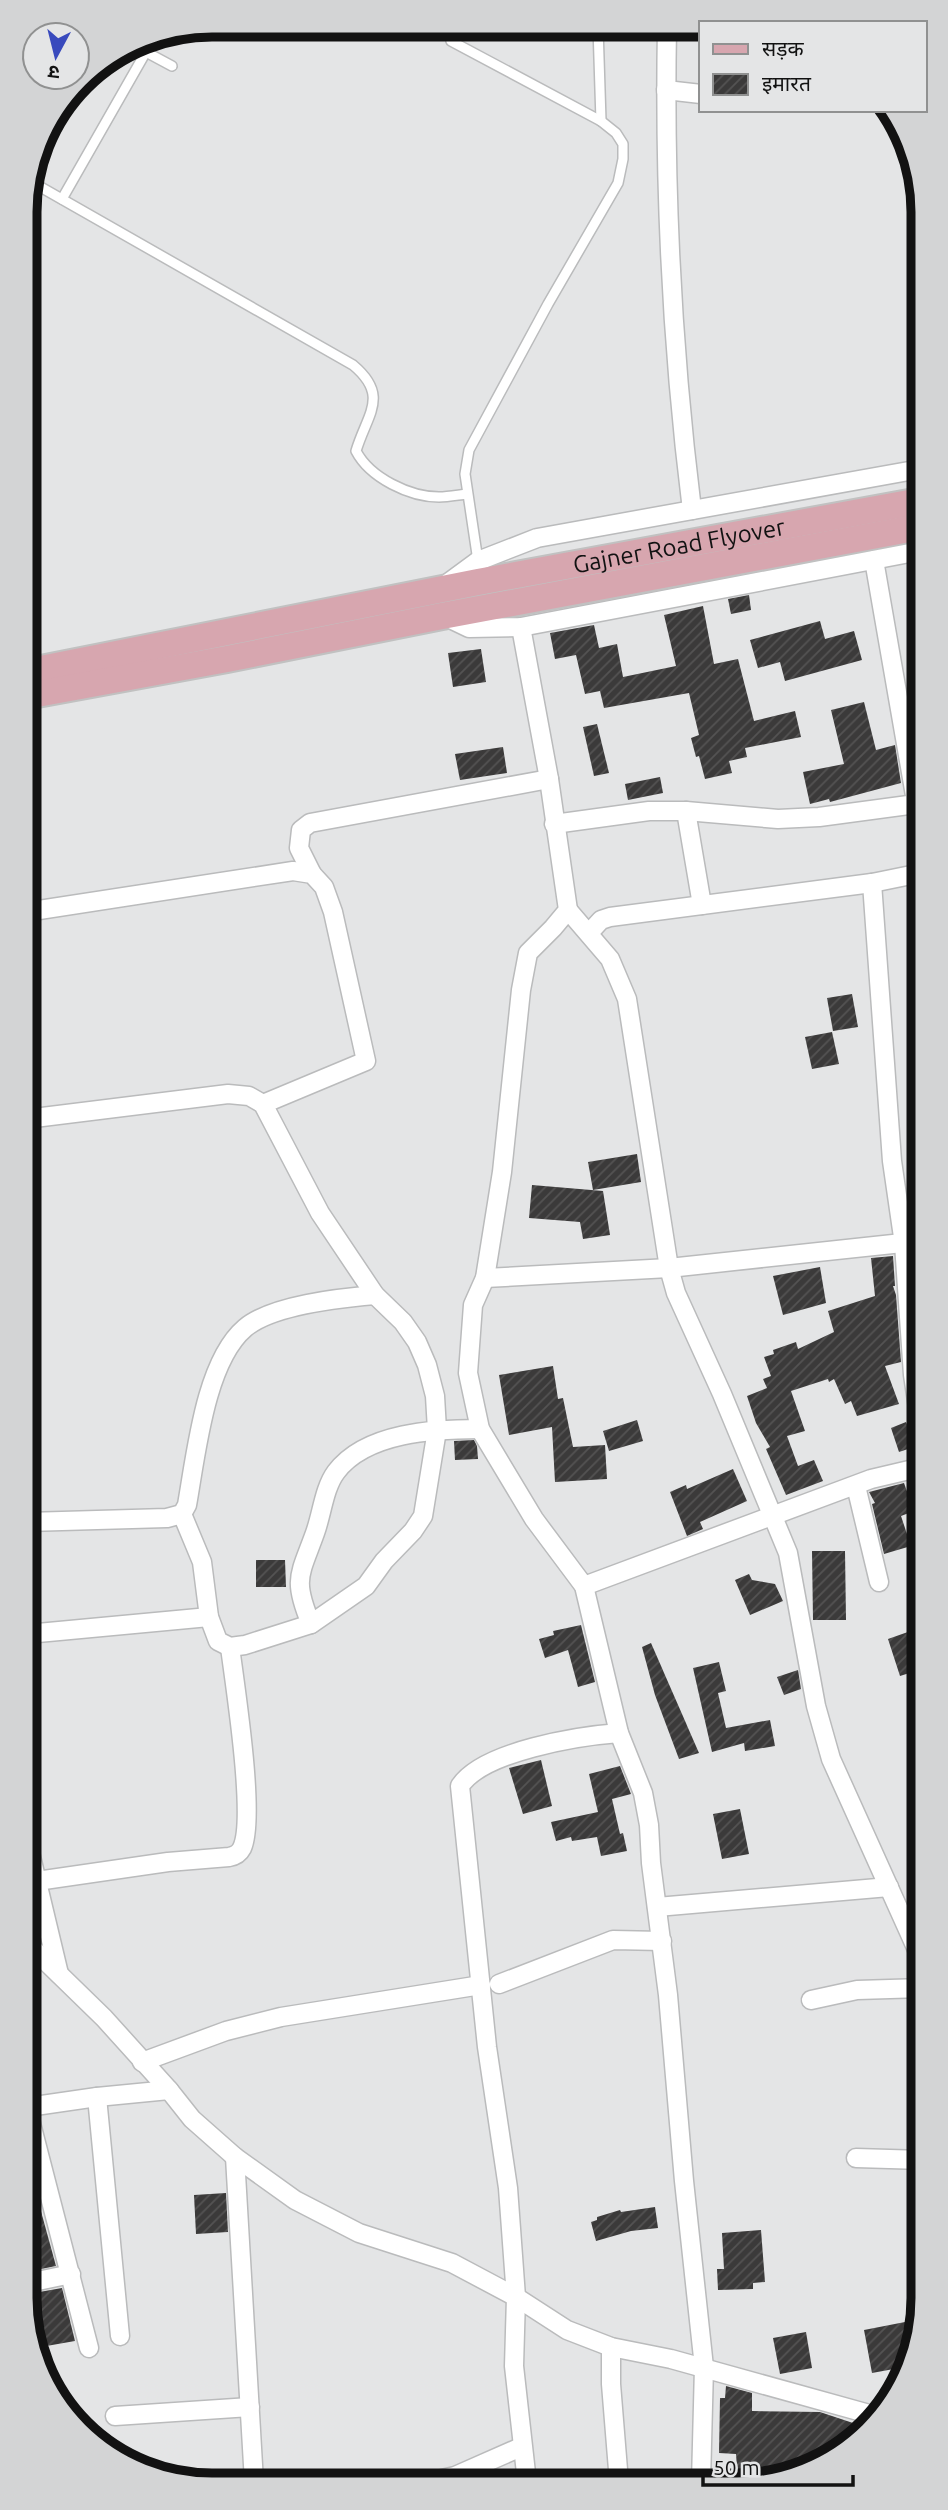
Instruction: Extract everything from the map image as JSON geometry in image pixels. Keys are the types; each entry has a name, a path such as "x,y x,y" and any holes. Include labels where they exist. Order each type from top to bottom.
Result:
{"main road":[{"name":"Gajner Road Flyover","path":"440,603 478,571 911,501"},
{"name":"Gajner Road Flyover","path":"440,603 494,606 911,529"},
{"path":"37,669 440,603"},
{"path":"37,694 227,659 440,603"}],"street":[{"path":"667,37 666,173 674,341 692,510"},
{"path":"666,90 699,94"},
{"path":"478,571 537,538 911,471"},
{"path":"440,603 470,628 521,627 911,553"},
{"path":"874,560 911,775"},
{"path":"521,627 549,779 568,910 610,959 627,999 669,1268 676,1293 722,1394 788,1553 816,1706 831,1759 911,1936"},
{"path":"262,1104 366,1061 333,912 324,887 312,874 299,848 301,830 310,823 549,779"},
{"path":"554,824 638,812 686,811 778,819 819,817 911,805"},
{"path":"686,811 702,905"},
{"path":"37,910 293,871 312,874"},
{"path":"589,933 601,920 610,917 872,883 911,875"},
{"path":"872,883 892,1161 911,1235"},
{"path":"568,910 527,953 502,1172 485,1278 473,1305 468,1373 480,1429 534,1519 584,1586 620,1733 643,1793 662,1941 704,2367 701,2473"},
{"path":"37,1118 228,1094 248,1096 262,1104 320,1213 375,1295 403,1322 417,1342 427,1365 435,1396 437,1430 423,1516 366,1586 311,1624 245,1645 230,1647 218,1641 209,1617 202,1562 182,1514"},
{"path":"485,1278 669,1268 911,1243"},
{"path":"37,1522 167,1518 182,1514 187,1505 209,1393 224,1354 246,1327 298,1306 375,1295"},
{"path":"311,1624 299,1596 301,1569 335,1474 348,1460 373,1444 406,1434 480,1429"},
{"path":"584,1586 871,1479 911,1469"},
{"path":"856,1486 879,1581"},
{"path":"37,1633 209,1617"},
{"path":"59,1974 37,1881 168,1862 236,1856 240,1851 244,1835 245,1789 230,1647"},
{"path":"526,2473 514,2366 516,2297 508,2188 487,2047 490,1984 460,1786 467,1776 512,1755 566,1739 620,1733"},
{"path":"657,1907 889,1887"},
{"path":"142,2062 226,2031 281,2017 490,1984 613,1940 662,1941"},
{"path":"37,1953 104,2018 192,2119 235,2157 295,2200 359,2233 452,2263 516,2297 567,2330 611,2347 704,2367 868,2414"},
{"path":"811,2000 857,1990 911,1988"},
{"path":"37,2108 97,2096 169,2090"},
{"path":"97,2096 120,2336"},
{"path":"37,2144 89,2348"},
{"path":"235,2157 254,2473"},
{"path":"856,2158 911,2160"},
{"path":"37,2281 71,2274"},
{"path":"611,2347 611,2384 618,2473"},
{"path":"115,2416 250,2407"},
{"path":"462,2473 521,2446"}],"lane":[{"path":"598,37 601,121"},
{"path":"450,41 601,121 617,133 623,144 618,183 469,450 465,474 478,571"},
{"path":"62,199 148,49"},
{"path":"146,52 172,66"},
{"path":"39,186 353,365 367,377 374,392 372,408 356,452 362,463 372,472 411,491 437,497 467,494"}],"building":[{"path":"749,595 751,610 731,614 728,599"},
{"path":"703,606 714,664 738,659 754,721 795,711 801,737 745,748 747,757 729,761 732,773 705,779 691,738 699,735 689,693 604,708 600,691 585,694 576,655 555,659 550,633 594,625 599,648 617,644 623,677 676,666 664,615"},
{"path":"820,621 825,639 854,631 862,660 785,681 780,662 758,668 750,640"},
{"path":"481,649 486,682 453,687 448,653"},
{"path":"864,702 876,750 895,745 901,783 830,802 829,799 810,804 803,772 844,764 831,710"},
{"path":"597,724 609,773 594,776 583,727"},
{"path":"503,747 507,773 460,780 455,754"},
{"path":"660,777 663,793 628,800 625,784"},
{"path":"852,994 858,1027 833,1031 827,998"},
{"path":"832,1032 839,1064 812,1069 805,1037"},
{"path":"637,1154 641,1182 593,1190 588,1162"},
{"path":"532,1185 603,1191 610,1235 583,1239 580,1222 529,1218"},
{"path":"893,1256 893,1286 901,1362 885,1366 899,1404 857,1416 851,1401 845,1404 834,1379 791,1391 805,1431 787,1436 798,1466 814,1460 823,1481 786,1495 766,1449 770,1447 756,1423 747,1396 767,1388 763,1379 771,1376 764,1357 774,1354 773,1350 796,1342 798,1349 834,1332 828,1311 875,1296 871,1258"},
{"path":"820,1267 826,1303 783,1315 773,1276"},
{"path":"553,1366 558,1399 563,1398 573,1447 605,1445 607,1479 555,1482 552,1427 509,1435 499,1375"},
{"path":"637,1420 643,1441 609,1451 603,1431"},
{"path":"906,1422 911,1433 911,1448 899,1452 891,1428"},
{"path":"474,1440 478,1459 455,1460 454,1441"},
{"path":"733,1469 747,1501 700,1522 703,1529 687,1536 670,1492 686,1485 687,1489"},
{"path":"904,1483 911,1503 911,1512 901,1516 911,1546 884,1554 872,1504 875,1503 869,1492"},
{"path":"812,1551 845,1551 846,1620 813,1620"},
{"path":"256,1560 285,1560 286,1587 256,1587"},
{"path":"749,1574 752,1580 775,1584 783,1601 750,1615 735,1580"},
{"path":"581,1625 595,1682 578,1687 568,1650 545,1658 539,1639 554,1635 553,1631"},
{"path":"911,1631 911,1672 900,1676 888,1639"},
{"path":"651,1643 699,1753 679,1759 655,1695 642,1647"},
{"path":"719,1662 726,1691 718,1693 726,1728 770,1720 775,1746 745,1751 744,1743 712,1752 693,1668"},
{"path":"798,1670 801,1689 784,1695 777,1677"},
{"path":"541,1760 552,1806 523,1814 509,1768"},
{"path":"620,1766 631,1794 612,1799 627,1851 601,1856 597,1837 572,1841 571,1837 556,1841 551,1822 598,1812 589,1774"},
{"path":"740,1809 749,1854 722,1859 713,1814"},
{"path":"226,2193 228,2232 196,2234 194,2195"},
{"path":"37,2197 56,2266 37,2270"},
{"path":"655,2207 658,2228 631,2231 596,2241 591,2222 597,2220 597,2217 620,2210"},
{"path":"761,2230 765,2282 753,2283 753,2289 718,2290 717,2269 724,2269 722,2233"},
{"path":"62,2288 75,2341 44,2346 37,2310 37,2292"},
{"path":"905,2322 907,2334 896,2369 872,2373 864,2330"},
{"path":"806,2332 812,2368 780,2374 773,2338"},
{"path":"726,2386 752,2393 752,2411 820,2412 858,2424 824,2450 803,2460 797,2459 797,2462 784,2466 772,2466 770,2470 737,2473 736,2454 719,2453 720,2398 725,2398"}]}
